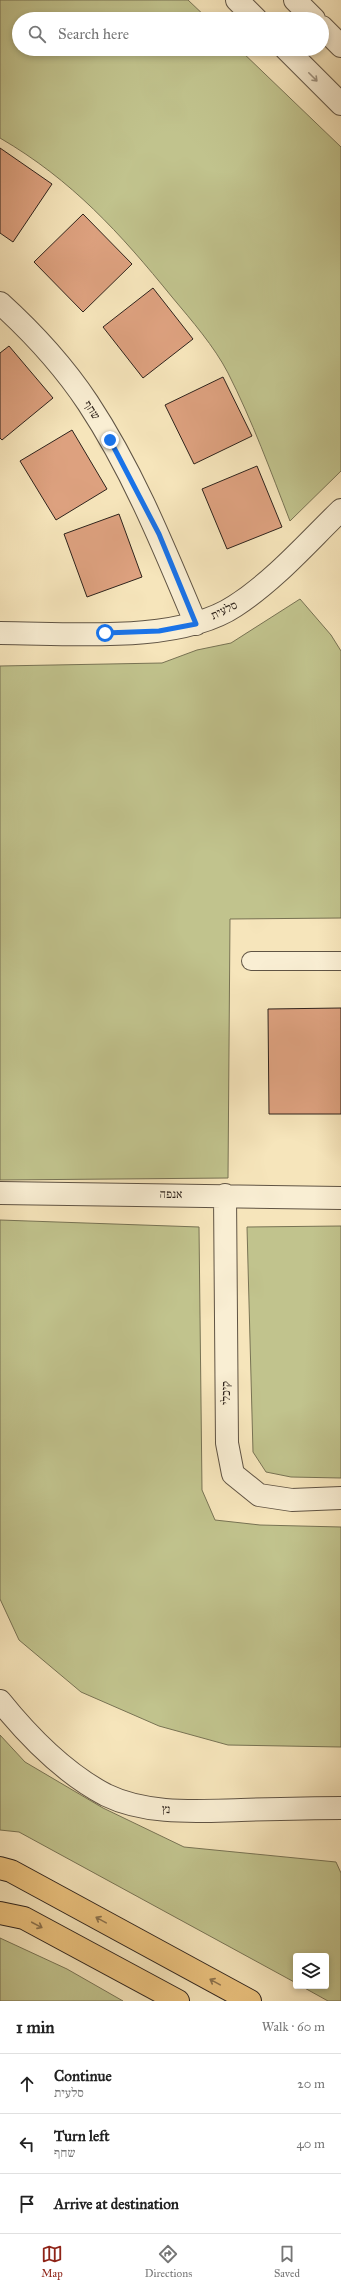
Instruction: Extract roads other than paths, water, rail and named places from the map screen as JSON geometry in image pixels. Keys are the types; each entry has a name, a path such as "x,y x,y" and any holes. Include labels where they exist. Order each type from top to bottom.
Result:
{"highway":[{"path":"0,1868 11,1871 250,2001"},
{"path":"0,1913 24,1918 178,2001"}],"street":[{"path":"237,0 249,12"},
{"path":"295,0 307,12"},
{"path":"329,34 341,46"},
{"path":"293,56 341,104"},
{"name":"שחף","path":"0,303 17,318 57,363 88,402 110,440 159,534 196,624"},
{"name":"סלעית","path":"0,633 159,631 196,624 234,607 273,578 341,510"},
{"name":"אנפה","path":"0,1193 225,1195 341,1198"},
{"name":"קיכלי","path":"225,1195 227,1443 233,1474 259,1495 292,1500 341,1498"},
{"name":"נץ","path":"0,1701 19,1724 53,1759 106,1795 146,1808 193,1811 341,1808"}],"lane":[{"path":"251,960 341,961"}]}
